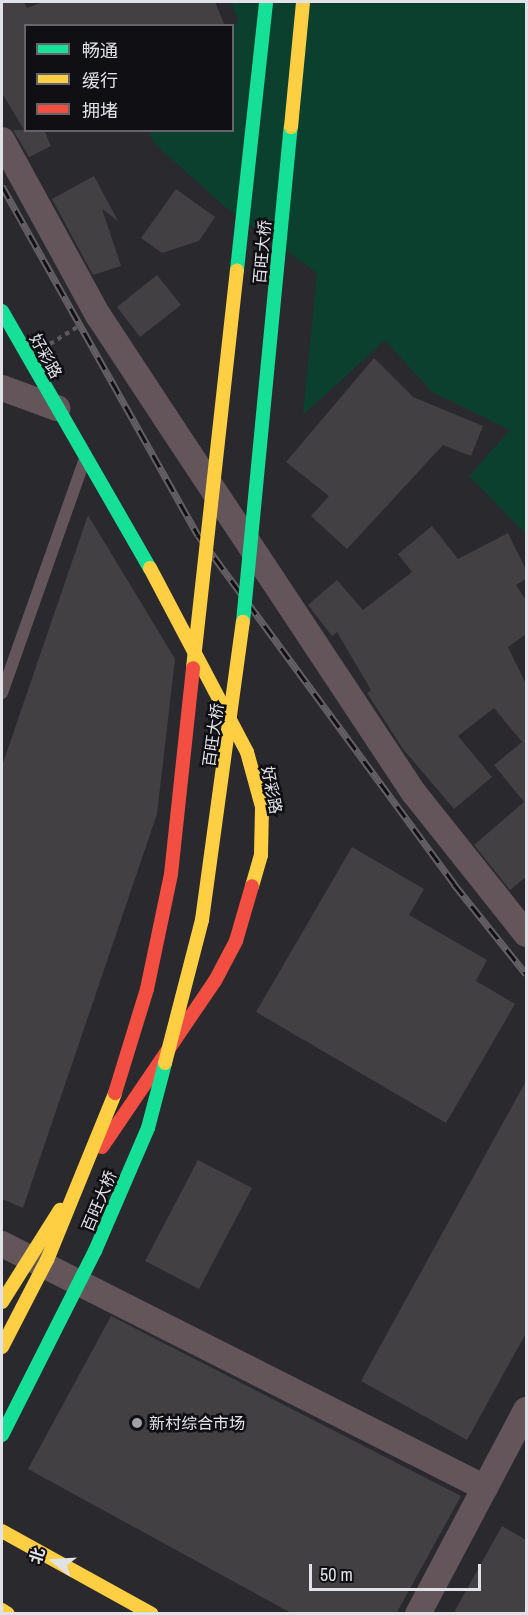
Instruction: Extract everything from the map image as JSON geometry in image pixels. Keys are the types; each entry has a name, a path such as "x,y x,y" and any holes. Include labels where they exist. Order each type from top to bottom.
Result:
{"main road":[{"name":"百旺大桥","path":"2,1347 47,1260 110,1110 147,989 171,874 266,2"},
{"name":"百旺大桥","path":"2,1435 95,1251 148,1128 202,920 238,676 303,2"},
{"name":"好彩路","path":"2,311 86,456 247,752 262,807 261,855 239,931 215,981 28,1257 2,1302"},
{"path":"2,1531 152,1614"},
{"path":"2,1610 8,1614"}],"street":[{"path":"2,140 98,315 414,793 526,934"},
{"path":"2,388 57,408"},
{"path":"2,1244 485,1488"},
{"path":"418,1614 526,1410"}],"lane":[{"path":"2,693 86,456"}],"path":[{"path":"28,356 98,315"}],"green space":[{"path":"231,2 526,2 526,534 469,476 510,430 432,392 385,340 303,415 317,273 224,206 155,144 149,132 234,132 234,24 239,22"}],"building":[{"path":"2,2 24,2 27,8 43,2 215,2 224,24 24,24 24,130 2,93"},
{"path":"13,130 45,132 51,146 29,157"},
{"path":"94,176 118,221 102,209 121,266 93,275 52,199"},
{"path":"176,189 215,217 199,241 162,253 141,238"},
{"path":"157,275 181,305 140,337 117,307"},
{"path":"374,358 413,397 483,426 471,456 443,445 347,549 311,516 329,496 286,462"},
{"path":"88,515 175,659 157,814 23,1208 2,1199 2,766"},
{"path":"432,526 458,559 508,533 526,570 526,579 516,585 526,600 526,634 508,647 526,684 526,877 510,890 474,845 524,802 494,765 522,742 494,708 458,736 492,777 454,809 403,749 367,693 371,690 337,632 332,636 308,605 337,580 363,610 412,572 398,554"},
{"path":"352,847 424,889 409,915 487,960 476,981 515,1004 446,1123 256,1012"},
{"path":"526,1081 526,1333 467,1440 361,1381"},
{"path":"198,1160 252,1188 199,1289 145,1261"},
{"path":"111,1316 461,1496 396,1614 293,1614 28,1469"},
{"path":"502,1526 526,1540 526,1614 453,1614"}],"railway":[{"path":"2,186 198,535 454,884 526,974"}],"traffic: fast":[{"path":"237,270 266,2"},
{"path":"243,622 291,127"},
{"path":"2,311 150,568"},
{"path":"2,1435 95,1251 148,1128 165,1063"}],"traffic: slow":[{"path":"291,127 303,2"},
{"path":"193,668 237,270"},
{"path":"150,568 247,752 262,807 261,855 252,886"},
{"path":"165,1063 202,920 243,622"},
{"path":"2,1347 47,1260 115,1093"},
{"path":"2,1302 60,1210"},
{"path":"2,1531 152,1614"},
{"path":"2,1610 8,1614"}],"traffic: jam":[{"path":"115,1093 147,989 171,874 193,668"},
{"path":"102,1147 215,981 236,941 252,886"}],"place":[{"name":"新村综合市场","path":"137,1423"}]}
